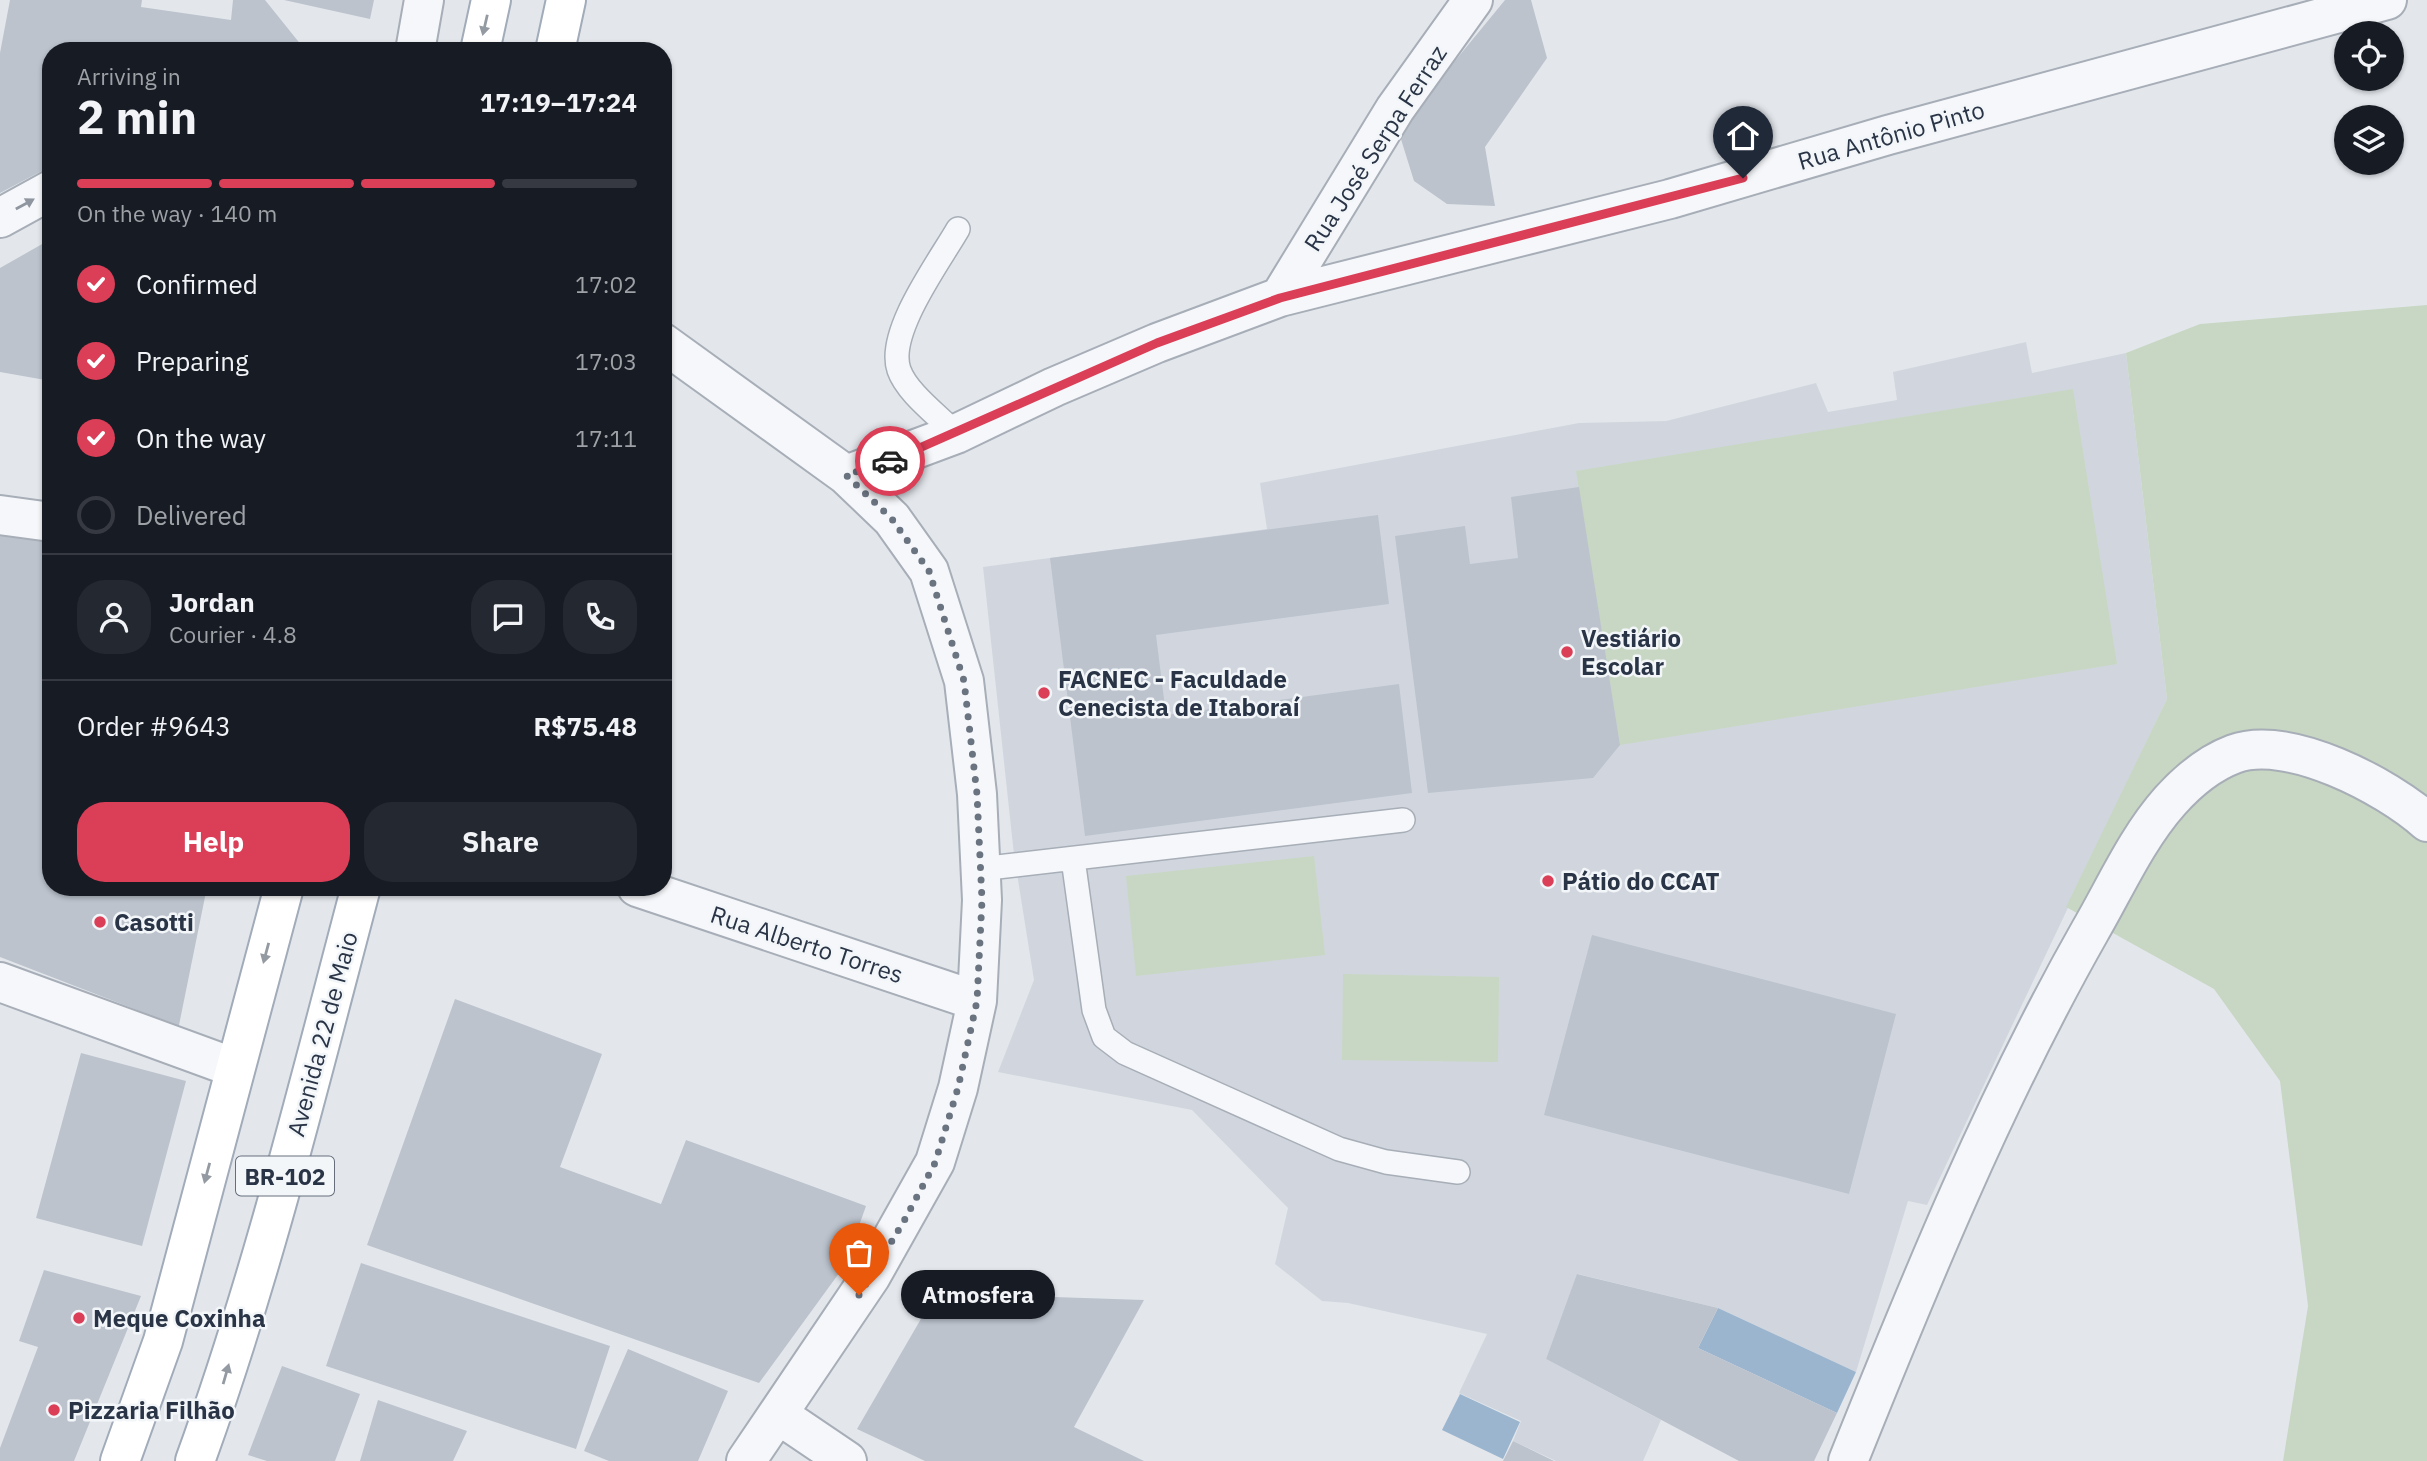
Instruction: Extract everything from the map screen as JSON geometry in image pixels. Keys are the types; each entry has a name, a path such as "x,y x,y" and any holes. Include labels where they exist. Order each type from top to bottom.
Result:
{"main road":[{"path":"482,42 491,0"},
{"path":"557,42 566,0"},
{"name":"BR-102","path":"120,1461 163,1340 282,896"},
{"name":"Avenida 22 de Maio","path":"195,1461 222,1387 283,1182 359,896"}],"street":[{"path":"417,42 424,0"},
{"name":"Rua José Serpa Ferraz","path":"1280,298 1395,109 1473,0"},
{"name":"Rua Antônio Pinto","path":"846,475 956,434 1054,387 1157,343 1280,298 1670,199 1888,135 2387,0"},
{"path":"0,218 42,195"},
{"path":"672,349 846,475 892,519 929,571 964,681 977,794 980,869 977,1001 958,1088 935,1163 872,1276 746,1461"},
{"path":"0,514 42,521"},
{"path":"1847,1461 1945,1227 2059,985 2146,832 2170,800 2203,771 2235,753 2277,750 2330,766 2378,786 2427,822"},
{"name":"Rua Alberto Torres","path":"664,896 977,1001"},
{"path":"0,982 235,1068"},
{"path":"779,1415 847,1461"}],"lane":[{"path":"956,434 899,372 895,352 902,328 958,229"},
{"path":"980,869 1403,820"},
{"path":"1073,859 1094,1010 1104,1037 1125,1053 1339,1149 1386,1161 1458,1172"}],"shaded area":[{"name":"Pátio do CCAT","path":"2026,342 2032,373 2126,353 2167,699 1927,1205 1908,1201 1856,1372 1718,1308 1578,1274 1546,1359 1661,1420 1643,1461 1556,1461 1513,1441 1521,1421 1459,1393 1487,1334 1348,1303 1322,1301 1275,1264 1288,1208 1192,1110 998,1072 1034,980 1014,855 983,567 1267,529 1260,483 1579,423 1666,421 1816,383 1828,412 1897,400 1893,372"}],"green space":[{"path":"2427,305 2427,1461 2283,1461 2308,1306 2280,1081 2214,989 2066,907 2167,699 2126,353 2200,324"},
{"path":"2073,389 2117,664 1620,745 1576,471"},
{"path":"1314,856 1325,955 1136,976 1126,876"},
{"path":"1343,974 1499,977 1498,1062 1342,1060"}],"water":[{"path":"1718,1308 1856,1372 1837,1413 1698,1348"},
{"path":"1460,1394 1520,1422 1503,1459 1442,1430"}],"building":[{"path":"10,0 142,0 141,7 231,20 233,0 265,0 299,42 42,42 42,171 0,193 0,53"},
{"path":"284,0 374,0 370,19"},
{"path":"1505,0 1531,0 1547,58 1485,147 1495,206 1447,204 1414,181 1400,136 1427,95"},
{"path":"42,244 42,379 0,372 0,268"},
{"path":"1579,487 1620,745 1593,778 1428,793 1395,536 1465,526 1470,564 1518,558 1511,497"},
{"path":"1378,515 1389,604 1156,635 1166,715 1399,684 1412,793 1085,836 1050,558"},
{"name":"Casotti","path":"0,526 42,536 42,896 205,896 177,1035 137,1010 0,957"},
{"path":"1592,935 1896,1014 1849,1194 1544,1115"},
{"path":"455,999 602,1054 560,1167 661,1204 686,1140 866,1206 845,1265 759,1383 367,1245"},
{"path":"81,1053 186,1081 142,1246 36,1218"},
{"path":"361,1263 610,1346 576,1449 326,1366"},
{"path":"44,1270 141,1296 74,1461 0,1461 0,1448 38,1347 19,1341"},
{"path":"1577,1274 1718,1308 1698,1348 1837,1413 1814,1461 1739,1461 1546,1359"},
{"path":"936,1293 1144,1300 1074,1427 1144,1461 925,1461 857,1429"},
{"path":"628,1349 728,1391 698,1461 609,1461 584,1451"},
{"path":"282,1366 360,1394 335,1461 267,1461 248,1455"},
{"path":"378,1400 467,1431 453,1461 360,1461"},
{"path":"1513,1441 1554,1461 1503,1461"}],"way so far":[{"path":"859,1295 935,1163 958,1088 977,1001 982,900 977,794 964,681 929,571 892,519 846,475 890,461"}],"place":[{"name":"Vestiário Escolar","path":"1567,652"},
{"name":"FACNEC - Faculdade Cenecista de Itaboraí","path":"1044,693"},
{"name":"Pátio do CCAT","path":"1548,881"},
{"name":"Casotti","path":"100,922"},
{"name":"Atmosfera","path":"859,1295"},
{"name":"Meque Coxinha","path":"79,1318"},
{"name":"Pizzaria Filhão","path":"54,1410"}],"route":[{"path":"890,461 1157,343 1280,298 1743,178"}]}
